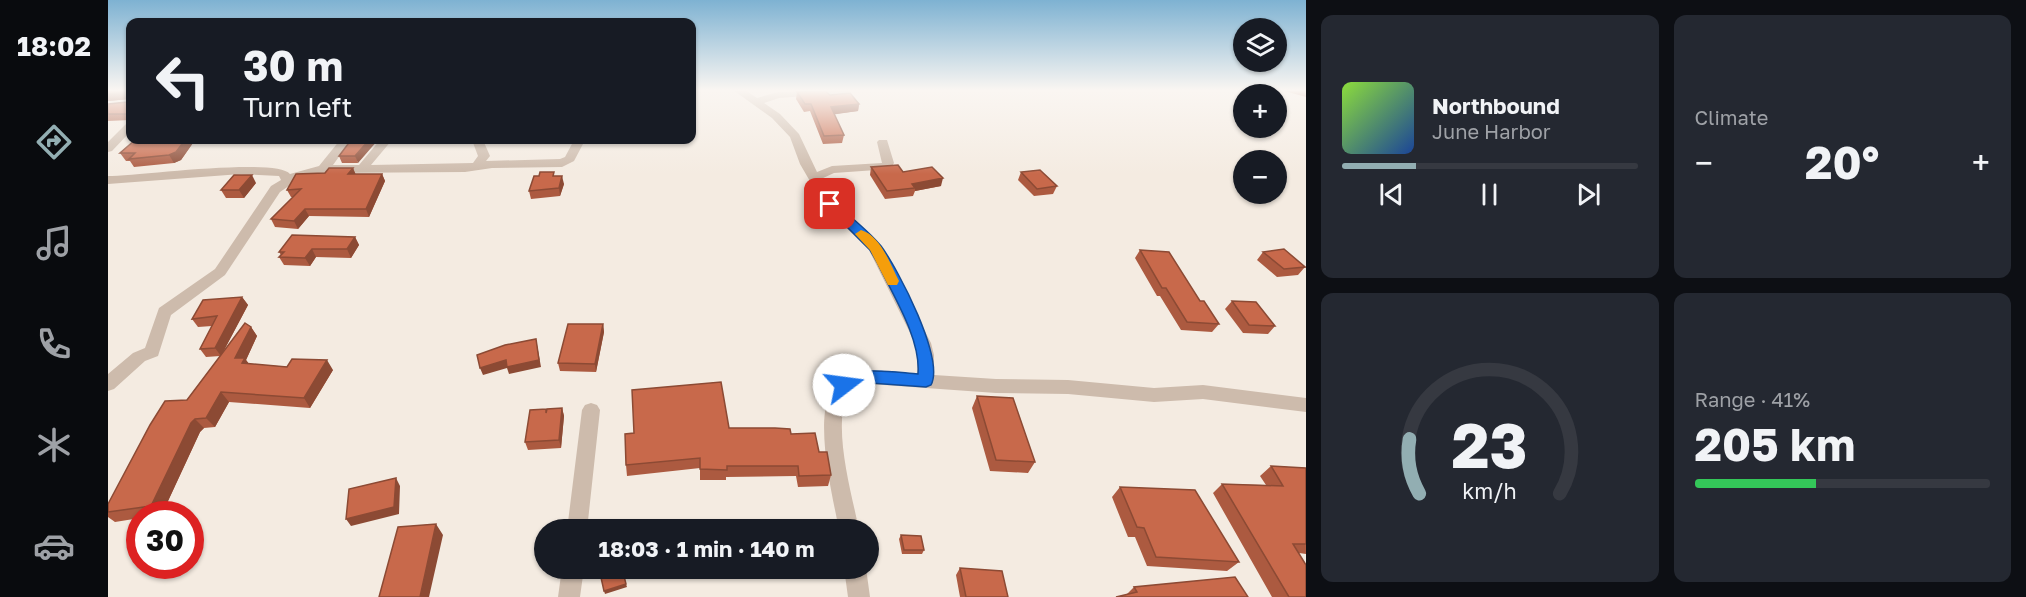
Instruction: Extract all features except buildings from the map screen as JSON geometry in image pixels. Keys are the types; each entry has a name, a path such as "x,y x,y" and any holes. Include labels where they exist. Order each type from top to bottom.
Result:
{"street":[{"path":"777,118 795,136 814,178 830,204 875,248 884,262 922,343 927,362 926,381"},
{"path":"108,149 126,130"},
{"path":"814,178 832,170 886,166 888,163 883,142"},
{"path":"323,169 343,144"},
{"path":"364,168 382,144"},
{"path":"477,166 484,156 479,144"},
{"path":"108,384 139,357 152,352 165,312 178,300 206,284 220,272 274,189 287,179 323,169 465,168 562,163 570,159 577,144"},
{"path":"108,180 150,180 208,173 271,171 284,173 287,179"},
{"path":"847,519 832,427 837,394 844,385 856,378 996,386 1068,387 1154,395 1203,392 1306,405"},
{"path":"578,519 591,410"},
{"path":"569,597 571,579"},
{"path":"857,579 859,597"}],"slow traffic":[{"path":"861,234 875,248 892,281"}],"route":[{"path":"830,204 875,248 884,262 922,343 927,362 926,381 870,377 856,378 844,385"}]}
